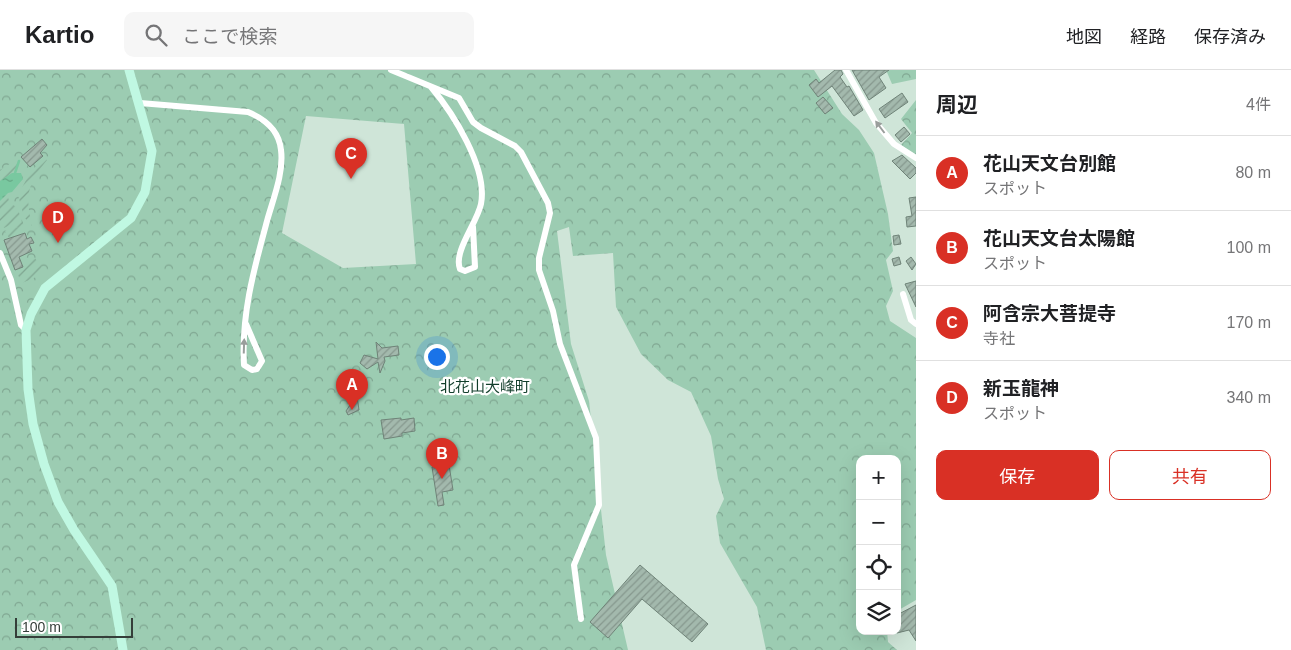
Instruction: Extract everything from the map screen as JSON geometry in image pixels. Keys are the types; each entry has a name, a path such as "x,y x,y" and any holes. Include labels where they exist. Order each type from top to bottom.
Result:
{"street":[{"path":"123,650 112,586 70,523 52,488 44,464 28,389 26,330 31,314 45,288 60,273 118,230 131,218 138,206 150,171 152,151 140,103 129,70"},
{"path":"391,70 459,98 469,116 481,128 515,146 532,169 548,203 550,213 539,258 539,270 554,311 560,344 596,438 598,504 574,565 581,619"},
{"path":"846,70 879,127 894,144 916,158"},
{"path":"430,86 449,108 480,177 481,204 473,227 458,256 460,269 465,271 475,266 473,227"},
{"path":"140,103 248,112 261,118 277,135 281,148 281,167 247,293 244,365 252,370 257,368 262,361 246,324"},
{"path":"458,256 468,252 475,257"},
{"path":"0,253 11,280 21,325 26,330"},
{"path":"903,294 911,320 916,324"}],"green space":[{"path":"0,70 814,70 842,114 859,130 874,153 888,214 893,251 886,260 893,291 886,306 890,321 916,338 916,600 901,609 901,455 856,455 856,635 887,635 888,642 897,650 766,650 757,607 720,543 716,516 724,499 718,479 711,436 691,392 668,380 641,354 616,307 613,253 573,256 569,227 557,231 571,344 589,401 606,555 628,650 0,650","holes":["306,116 404,124 416,264 343,268 282,233"]},
{"path":"886,70 916,70 916,79 892,84"},
{"path":"916,100 916,155 901,145 912,133 901,119"},
{"path":"45,158 47,160 35,176 29,191 28,198 32,226 24,217 18,195 31,171"},
{"path":"16,160 18,162 14,173 0,181 0,170"},
{"path":"7,193 9,201 18,209 23,226 18,229 20,234 13,245 5,231 13,226 18,228 12,224 4,228 0,221 0,201"},
{"path":"35,258 43,270 36,277 22,283 16,271"}],"water":[{"path":"12,173 21,173 23,179 12,192 8,193 0,201 0,181"}],"building":[{"path":"835,70 841,70 843,74 840,77 847,87 849,86 863,110 854,116 832,86 818,97 809,85 816,79 819,83"},
{"path":"852,70 889,70 879,77 886,88 869,100"},
{"path":"902,93 908,102 885,118 879,109"},
{"path":"823,97 833,108 825,114 816,103"},
{"path":"904,127 910,134 901,142 895,135"},
{"path":"42,139 47,145 40,153 43,156 30,167 21,157"},
{"path":"902,155 916,168 916,173 910,179 892,161"},
{"path":"916,197 916,226 907,227 906,217 912,216 909,198"},
{"path":"25,233 27,239 31,237 34,243 29,244 32,251 19,257 23,267 15,270 4,240"},
{"path":"899,235 901,244 894,245 893,236"},
{"path":"899,257 901,264 894,266 892,259"},
{"path":"911,257 916,264 912,270 906,261"},
{"path":"916,281 916,307 905,284"},
{"path":"376,342 382,348 398,346 399,355 384,357 385,361 380,373 378,362 367,369 360,363 364,355 378,359"},
{"path":"357,396 359,410 348,415 346,411 350,405 349,397"},
{"path":"401,418 401,420 414,418 415,431 402,433 402,436 384,439 381,420"},
{"path":"449,465 453,490 442,492 444,505 438,506 432,467"},
{"path":"640,565 708,624 692,642 642,599 608,638 590,622"},
{"path":"916,605 916,641 909,630 901,632 901,613"}],"waterway":[{"path":"15,173 19,161"}],"place":[{"name":"阿含宗大菩提寺","path":"351,179"},
{"name":"新玉龍神","path":"58,243"},
{"name":"花山天文台別館","path":"352,410"},
{"name":"花山天文台太陽館","path":"442,479"}],"district":[{"name":"北花山大峰町","path":"485,387"}]}
